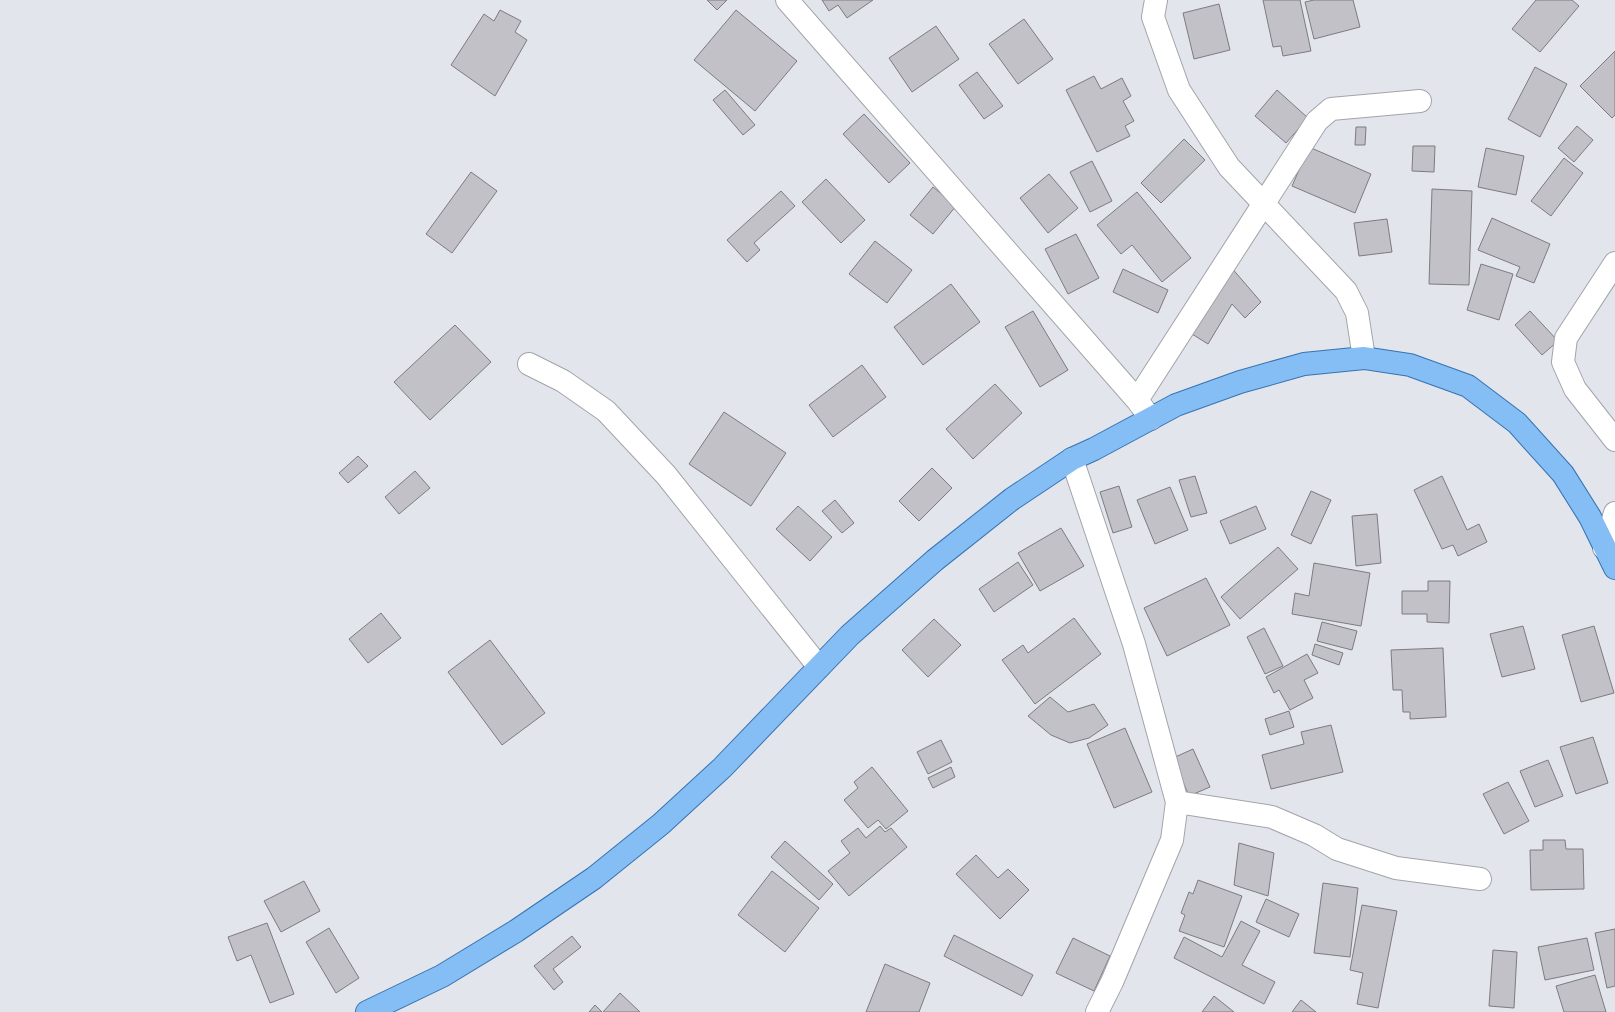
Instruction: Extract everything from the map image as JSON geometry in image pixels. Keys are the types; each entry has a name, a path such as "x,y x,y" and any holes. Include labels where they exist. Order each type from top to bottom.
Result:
{"main road":[{"path":"367,1012 455,968 516,931 594,878 661,824 722,768 850,635 935,560 1012,499 1072,459 1176,405 1240,382 1304,364 1364,358 1410,365 1468,386 1517,423 1563,474 1590,517 1615,568"}],"street":[{"path":"787,0 1137,400 1151,419"},
{"path":"1156,0 1153,17 1179,90 1229,167 1346,291 1357,313 1364,358"},
{"path":"1137,400 1317,121 1331,110 1420,101"},
{"path":"1615,263 1566,338 1563,362 1575,389 1615,440"},
{"path":"529,364 563,381 606,411 666,475 819,667"},
{"path":"1072,459 1134,644 1177,802 1172,840 1112,982 1097,1012"},
{"path":"1604,548 1615,513"},
{"path":"1177,802 1272,817 1314,835 1337,849 1396,868 1480,879"}],"building":[{"path":"707,0 727,0 717,10"},
{"path":"822,0 873,0 847,18 838,5 829,11"},
{"path":"1263,0 1300,0 1311,51 1283,56 1281,46 1273,47"},
{"path":"1314,0 1353,0 1360,27 1314,39 1305,2"},
{"path":"1536,0 1572,0 1579,6 1540,52 1512,29"},
{"path":"1219,4 1230,50 1194,59 1183,13"},
{"path":"500,10 521,21 515,32 527,40 495,96 451,65 484,14 494,21"},
{"path":"736,10 797,61 755,111 694,60"},
{"path":"1024,19 1053,59 1018,84 989,44"},
{"path":"936,26 959,59 912,92 889,58"},
{"path":"1615,51 1615,115 1612,118 1580,86"},
{"path":"1535,67 1567,84 1540,137 1508,119"},
{"path":"977,72 1003,106 984,119 959,85"},
{"path":"1094,76 1101,89 1122,78 1131,96 1123,101 1134,121 1125,126 1130,136 1097,152 1066,90"},
{"path":"725,90 755,125 743,135 713,100"},
{"path":"1277,90 1308,118 1286,143 1255,116"},
{"path":"864,114 910,163 889,183 843,134"},
{"path":"1577,126 1593,140 1574,162 1558,148"},
{"path":"1356,127 1366,127 1365,145 1355,145"},
{"path":"1184,139 1205,160 1161,203 1141,183"},
{"path":"1413,146 1435,146 1434,172 1412,171"},
{"path":"1309,147 1371,174 1355,213 1292,186"},
{"path":"1486,148 1524,156 1516,195 1478,187"},
{"path":"1564,158 1583,173 1551,216 1531,201"},
{"path":"1092,161 1112,201 1090,212 1070,172"},
{"path":"471,172 497,191 452,253 426,234"},
{"path":"1049,174 1078,208 1048,233 1020,198"},
{"path":"826,179 865,220 841,243 802,202"},
{"path":"933,187 956,206 933,234 910,215"},
{"path":"1432,189 1472,191 1469,285 1429,284"},
{"path":"781,191 795,206 754,243 760,250 747,262 727,240"},
{"path":"1137,192 1191,258 1162,282 1132,245 1121,254 1097,225"},
{"path":"1492,218 1550,244 1534,283 1516,276 1520,267 1478,250"},
{"path":"1387,219 1392,252 1359,256 1354,223"},
{"path":"1076,234 1099,278 1068,294 1045,249"},
{"path":"875,241 912,270 887,303 849,274"},
{"path":"1481,264 1513,274 1499,320 1467,310"},
{"path":"1230,266 1261,302 1245,318 1232,304 1208,344 1192,334"},
{"path":"1123,269 1168,290 1158,313 1113,292"},
{"path":"951,284 980,322 923,365 894,327"},
{"path":"1033,311 1068,370 1040,387 1005,327"},
{"path":"1530,311 1558,341 1542,355 1515,325"},
{"path":"455,325 491,362 430,420 394,382"},
{"path":"862,365 886,397 833,437 809,405"},
{"path":"995,384 1022,413 973,459 946,429"},
{"path":"724,412 786,453 751,506 689,464"},
{"path":"358,456 368,466 348,483 339,473"},
{"path":"932,468 952,488 919,521 899,501"},
{"path":"415,471 430,488 399,514 385,497"},
{"path":"1195,476 1207,513 1191,517 1179,480"},
{"path":"1442,476 1467,530 1479,524 1487,542 1458,556 1453,545 1442,549 1414,490"},
{"path":"1119,486 1132,527 1113,533 1100,492"},
{"path":"1170,487 1188,530 1155,544 1137,500"},
{"path":"1311,491 1331,500 1311,544 1291,535"},
{"path":"835,500 854,523 842,533 822,511"},
{"path":"798,506 832,537 810,561 776,529"},
{"path":"1256,506 1266,529 1230,544 1220,521"},
{"path":"1377,514 1381,563 1356,566 1352,516"},
{"path":"1061,528 1084,566 1040,591 1018,553"},
{"path":"1278,547 1298,569 1240,619 1221,597"},
{"path":"1018,562 1033,585 994,612 979,589"},
{"path":"1314,563 1370,573 1361,626 1292,614 1295,593 1309,596"},
{"path":"1206,578 1230,625 1167,656 1144,608"},
{"path":"1428,581 1450,581 1449,623 1427,622 1427,614 1402,614 1402,591 1428,591"},
{"path":"381,613 401,638 368,663 349,639"},
{"path":"1074,618 1101,654 1035,704 1002,660 1023,645 1028,653"},
{"path":"934,619 961,645 928,677 902,650"},
{"path":"1322,622 1357,631 1352,650 1317,641"},
{"path":"1523,626 1535,669 1502,677 1490,634"},
{"path":"1594,626 1614,693 1581,702 1562,635"},
{"path":"1264,628 1283,666 1265,674 1247,637"},
{"path":"490,640 545,713 502,745 448,672"},
{"path":"1315,644 1343,653 1339,665 1312,655"},
{"path":"1443,648 1446,717 1410,719 1410,712 1403,712 1402,690 1393,690 1391,650"},
{"path":"1307,654 1318,673 1304,680 1313,698 1290,710 1279,690 1274,693 1266,677"},
{"path":"1050,697 1068,712 1094,704 1108,725 1089,738 1070,743 1051,735 1028,716"},
{"path":"1289,711 1294,727 1270,735 1265,719"},
{"path":"1331,725 1343,772 1271,789 1262,755 1304,744 1301,732"},
{"path":"1125,728 1152,792 1114,808 1087,744"},
{"path":"1593,737 1608,783 1576,794 1560,747"},
{"path":"941,740 952,762 928,774 917,752"},
{"path":"1193,749 1210,787 1189,796 1173,758"},
{"path":"1548,760 1563,796 1535,807 1520,771"},
{"path":"872,767 908,811 886,829 878,820 868,828 844,800 858,788 854,782"},
{"path":"951,767 955,777 933,788 928,778"},
{"path":"1508,782 1529,821 1504,834 1483,794"},
{"path":"880,826 885,832 891,828 907,847 849,896 828,871 850,853 841,841 858,828 866,838"},
{"path":"1543,840 1565,840 1566,849 1583,849 1584,889 1531,890 1530,850 1543,850"},
{"path":"785,841 833,884 819,900 771,857"},
{"path":"1239,843 1274,853 1268,896 1234,885"},
{"path":"976,855 998,878 1008,869 1029,890 1000,919 956,874"},
{"path":"772,871 819,908 785,952 738,915"},
{"path":"1198,880 1242,896 1224,947 1179,931 1185,915 1181,913 1189,892 1193,894"},
{"path":"304,881 320,911 281,932 264,901"},
{"path":"1323,883 1358,888 1350,957 1314,953"},
{"path":"1266,899 1299,914 1289,937 1256,922"},
{"path":"1362,905 1397,911 1378,1008 1357,1004 1363,973 1350,970"},
{"path":"1241,921 1260,931 1242,965 1275,982 1264,1004 1174,958 1184,937 1222,957"},
{"path":"267,923 294,994 270,1003 251,955 237,961 228,937"},
{"path":"329,928 359,978 336,993 306,942"},
{"path":"1615,929 1615,986 1607,988 1595,933"},
{"path":"954,935 1033,975 1022,996 944,956"},
{"path":"572,936 581,947 553,969 563,982 554,990 534,966"},
{"path":"1073,938 1110,956 1094,991 1056,973"},
{"path":"1587,938 1594,970 1545,980 1538,947"},
{"path":"1493,950 1517,952 1514,1008 1489,1006"},
{"path":"885,964 930,983 919,1012 866,1012"},
{"path":"1595,975 1606,1012 1564,1012 1556,986"},
{"path":"620,993 640,1012 603,1012"},
{"path":"1214,996 1234,1012 1202,1012"},
{"path":"1301,1000 1316,1012 1292,1012"},
{"path":"595,1005 602,1012 589,1012"}]}
